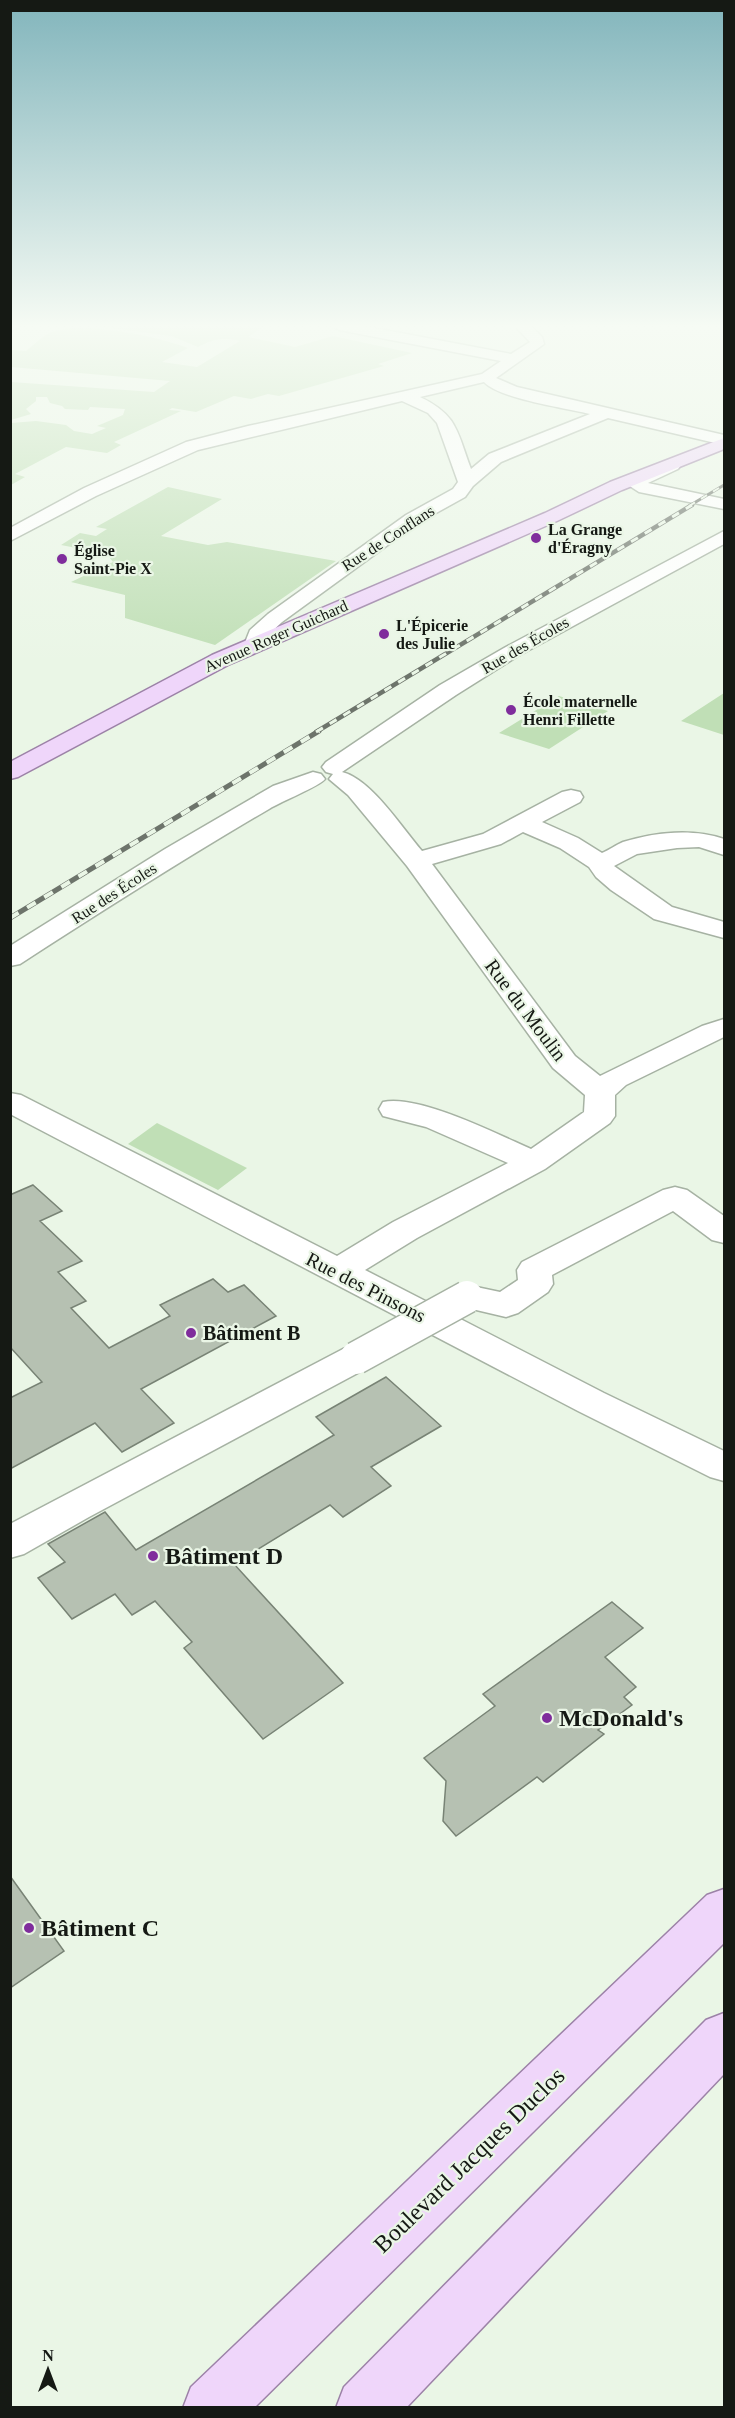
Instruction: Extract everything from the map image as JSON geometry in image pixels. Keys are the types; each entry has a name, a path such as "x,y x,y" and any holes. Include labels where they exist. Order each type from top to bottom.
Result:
{"main road":[{"name":"Avenue Roger Guichard","path":"639,484 678,460 724,442"},
{"name":"Avenue Roger Guichard","path":"10,772 187,676 550,517 639,484 724,442"},
{"name":"Boulevard Jacques Duclos","path":"212,2408 724,1911"},
{"path":"365,2408 724,2038"}],"street":[{"path":"10,536 90,492 192,446 219,439"},
{"path":"451,439 467,482"},
{"name":"Rue de Conflans","path":"255,645 258,634 275,618 412,519 459,493 467,482 495,458 540,439"},
{"path":"639,484 724,504"},
{"name":"Rue des Écoles","path":"10,958 174,854 282,791 330,775 448,690 511,652 722,539"},
{"name":"Rue du Moulin","path":"330,775 357,790 416,861 564,1062 600,1092"},
{"path":"416,861 492,839 572,797"},
{"path":"523,822 569,843 599,862 605,872 663,913 724,930"},
{"path":"599,862 613,858 630,848 677,840 701,839 724,847"},
{"path":"336,1272 405,1230 534,1162 599,1116 600,1092 615,1079 717,1038"},
{"name":"Rue des Pinsons","path":"10,1102 336,1272 724,1467"},
{"path":"394,1109 437,1120 534,1162"},
{"path":"10,1543 467,1297 506,1305 536,1284 534,1270 675,1197 724,1232"}],"green space":[{"path":"11,439 121,439 114,442 121,445 107,453 66,447 15,474 25,477 11,485"},
{"path":"168,487 222,499 161,536 208,545 227,542 336,561 215,645 125,618 125,595 71,582 113,562 107,554 61,545 80,533 96,536 107,529 96,527"},
{"path":"724,693 724,735 681,721"},
{"path":"559,696 608,711 549,749 499,733"},
{"path":"157,1123 247,1168 218,1190 128,1144"}],"building":[{"name":"Bâtiment B","path":"33,1185 62,1211 40,1221 82,1261 58,1272 86,1301 71,1308 109,1348 170,1316 160,1305 213,1279 228,1292 244,1285 276,1316 141,1389 174,1423 122,1452 95,1423 10,1469 10,1398 42,1382 10,1347 10,1192 12,1194"},
{"name":"Bâtiment D","path":"386,1377 441,1426 371,1467 391,1486 343,1517 330,1505 234,1564 343,1683 263,1739 184,1648 192,1642 155,1601 132,1615 115,1594 72,1619 38,1578 65,1562 48,1544 105,1512 136,1550 334,1435 316,1417"},
{"name":"McDonald's","path":"612,1602 643,1628 605,1657 636,1687 624,1697 632,1705 598,1730 604,1734 543,1782 537,1777 456,1836 443,1821 446,1781 424,1758 495,1706 483,1694"},
{"name":"Bâtiment C","path":"10,1876 64,1951 10,1988"}],"railway":[{"path":"689,506 724,485"},
{"path":"316,732 692,505"},
{"path":"10,918 319,731"}],"place":[{"name":"La Grange d'Éragny","path":"536,538"},
{"name":"Église Saint-Pie X","path":"62,559"},
{"name":"L'Épicerie des Julie","path":"384,634"},
{"name":"École maternelle Henri Fillette","path":"511,710"},
{"name":"Bâtiment B","path":"191,1333"},
{"name":"Bâtiment D","path":"153,1556"},
{"name":"McDonald's","path":"547,1718"},
{"name":"Bâtiment C","path":"29,1928"}]}
